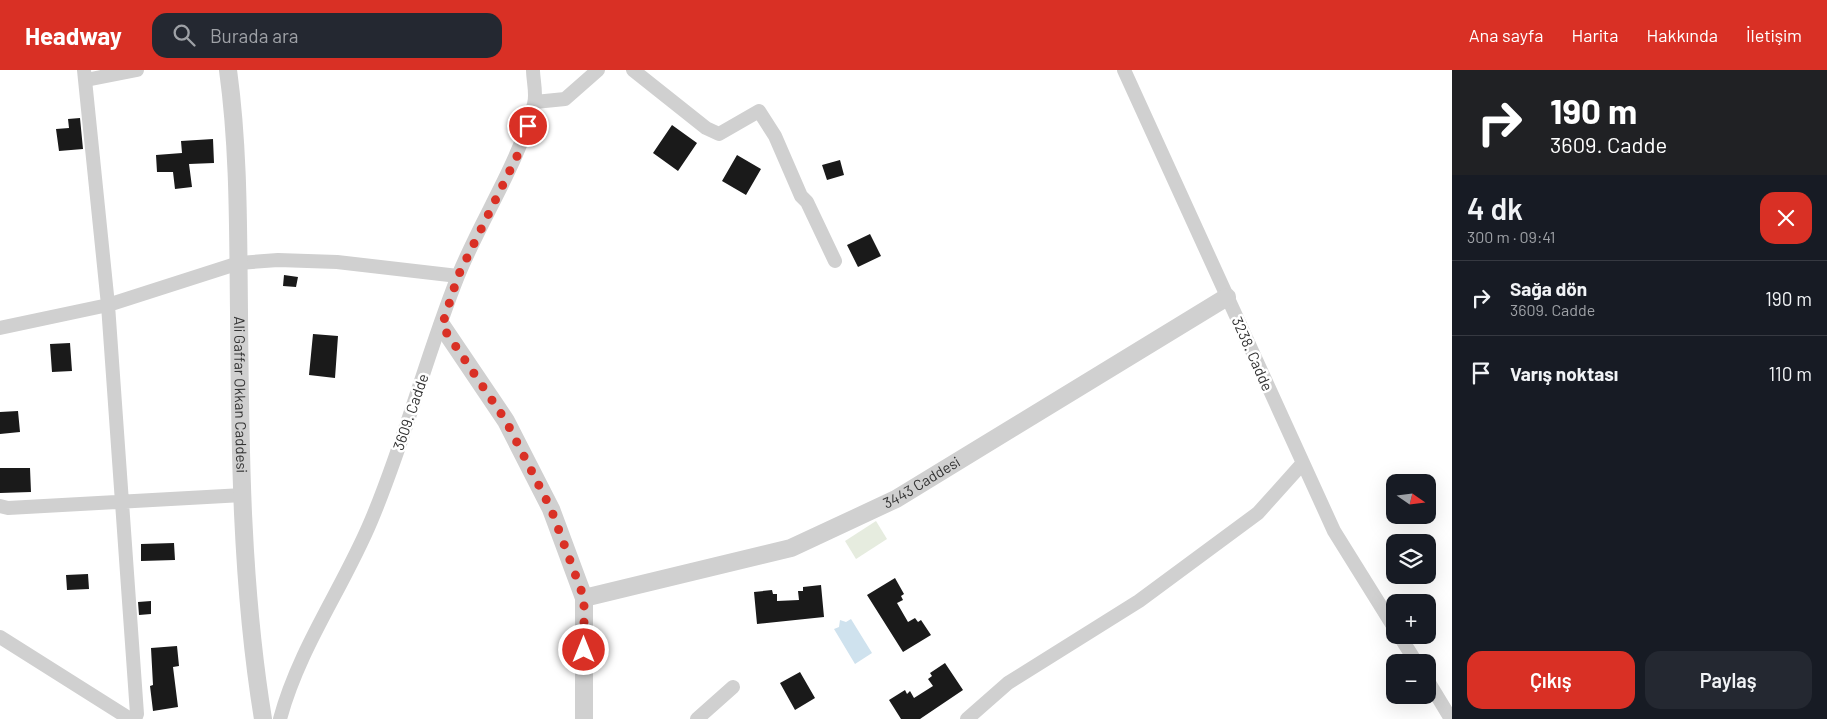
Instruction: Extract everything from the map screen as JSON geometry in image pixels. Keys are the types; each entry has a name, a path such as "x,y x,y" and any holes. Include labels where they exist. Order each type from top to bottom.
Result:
{"street":[{"path":"135,719 137,714 108,305 85,75 137,70"},
{"name":"Ali Gaffar Okkan Caddesi","path":"228,70 239,197 243,495 250,608 263,719"},
{"name":"3609. Cadde","path":"280,719 287,692 299,664 370,523 442,326 458,276 524,142 535,102 533,70"},
{"path":"535,102 565,99 598,70"},
{"path":"634,70 706,128 719,134 759,111 775,136 801,196 807,202 835,261"},
{"name":"3238. Cadde","path":"1124,70 1189,208 1227,297 1334,531 1386,615"},
{"path":"0,328 108,305 239,263 278,260 337,262 458,276"},
{"name":"3443 Caddesi","path":"584,598 792,548 896,499 1227,297"},
{"path":"442,326 506,421 551,509 584,598 584,719"},
{"path":"967,719 1008,683 1139,601 1258,513 1302,464"},
{"path":"0,506 8,508 243,495"},
{"path":"0,637 130,719"},
{"path":"697,719 733,687"},
{"path":"1436,695 1451,719"}],"shaded area":[{"path":"876,521 887,539 856,559 845,541"}],"water":[{"path":"851,619 872,653 855,664 834,629 839,627 840,620 846,622"}],"building":[{"path":"80,118 83,149 59,151 56,129 69,128 68,119"},
{"path":"672,125 697,143 678,171 653,153"},
{"path":"213,139 214,163 189,164 192,187 175,189 173,172 157,172 156,155 182,153 181,141"},
{"path":"737,155 761,169 746,195 722,181"},
{"path":"840,160 844,175 827,180 822,165"},
{"path":"870,234 881,256 858,267 847,245"},
{"path":"284,275 298,277 296,287 283,286"},
{"path":"313,334 338,336 335,378 309,375"},
{"path":"70,343 72,371 52,372 50,344"},
{"path":"18,411 20,432 0,434 0,412"},
{"path":"0,468 30,468 31,492 0,493"},
{"path":"174,543 175,560 141,561 141,544"},
{"path":"88,574 89,589 67,590 66,575"},
{"path":"895,578 904,594 901,596 903,600 897,603 908,622 915,618 918,622 921,620 931,635 903,652 867,595"},
{"path":"821,585 824,617 757,624 754,592 772,590 773,594 777,594 777,601 799,600 798,591 803,591 803,587"},
{"path":"151,601 151,614 139,615 138,602"},
{"path":"177,646 179,666 173,667 178,707 153,711 150,686 153,685 151,648"},
{"path":"945,663 963,690 920,719 901,719 889,700 905,690 907,694 910,691 914,698 933,686 928,679 932,676 930,673"},
{"path":"800,672 815,698 795,710 780,683"}],"route":[{"path":"528,126 524,142 458,276 442,326 506,421 551,509 584,598 584,650"}]}
